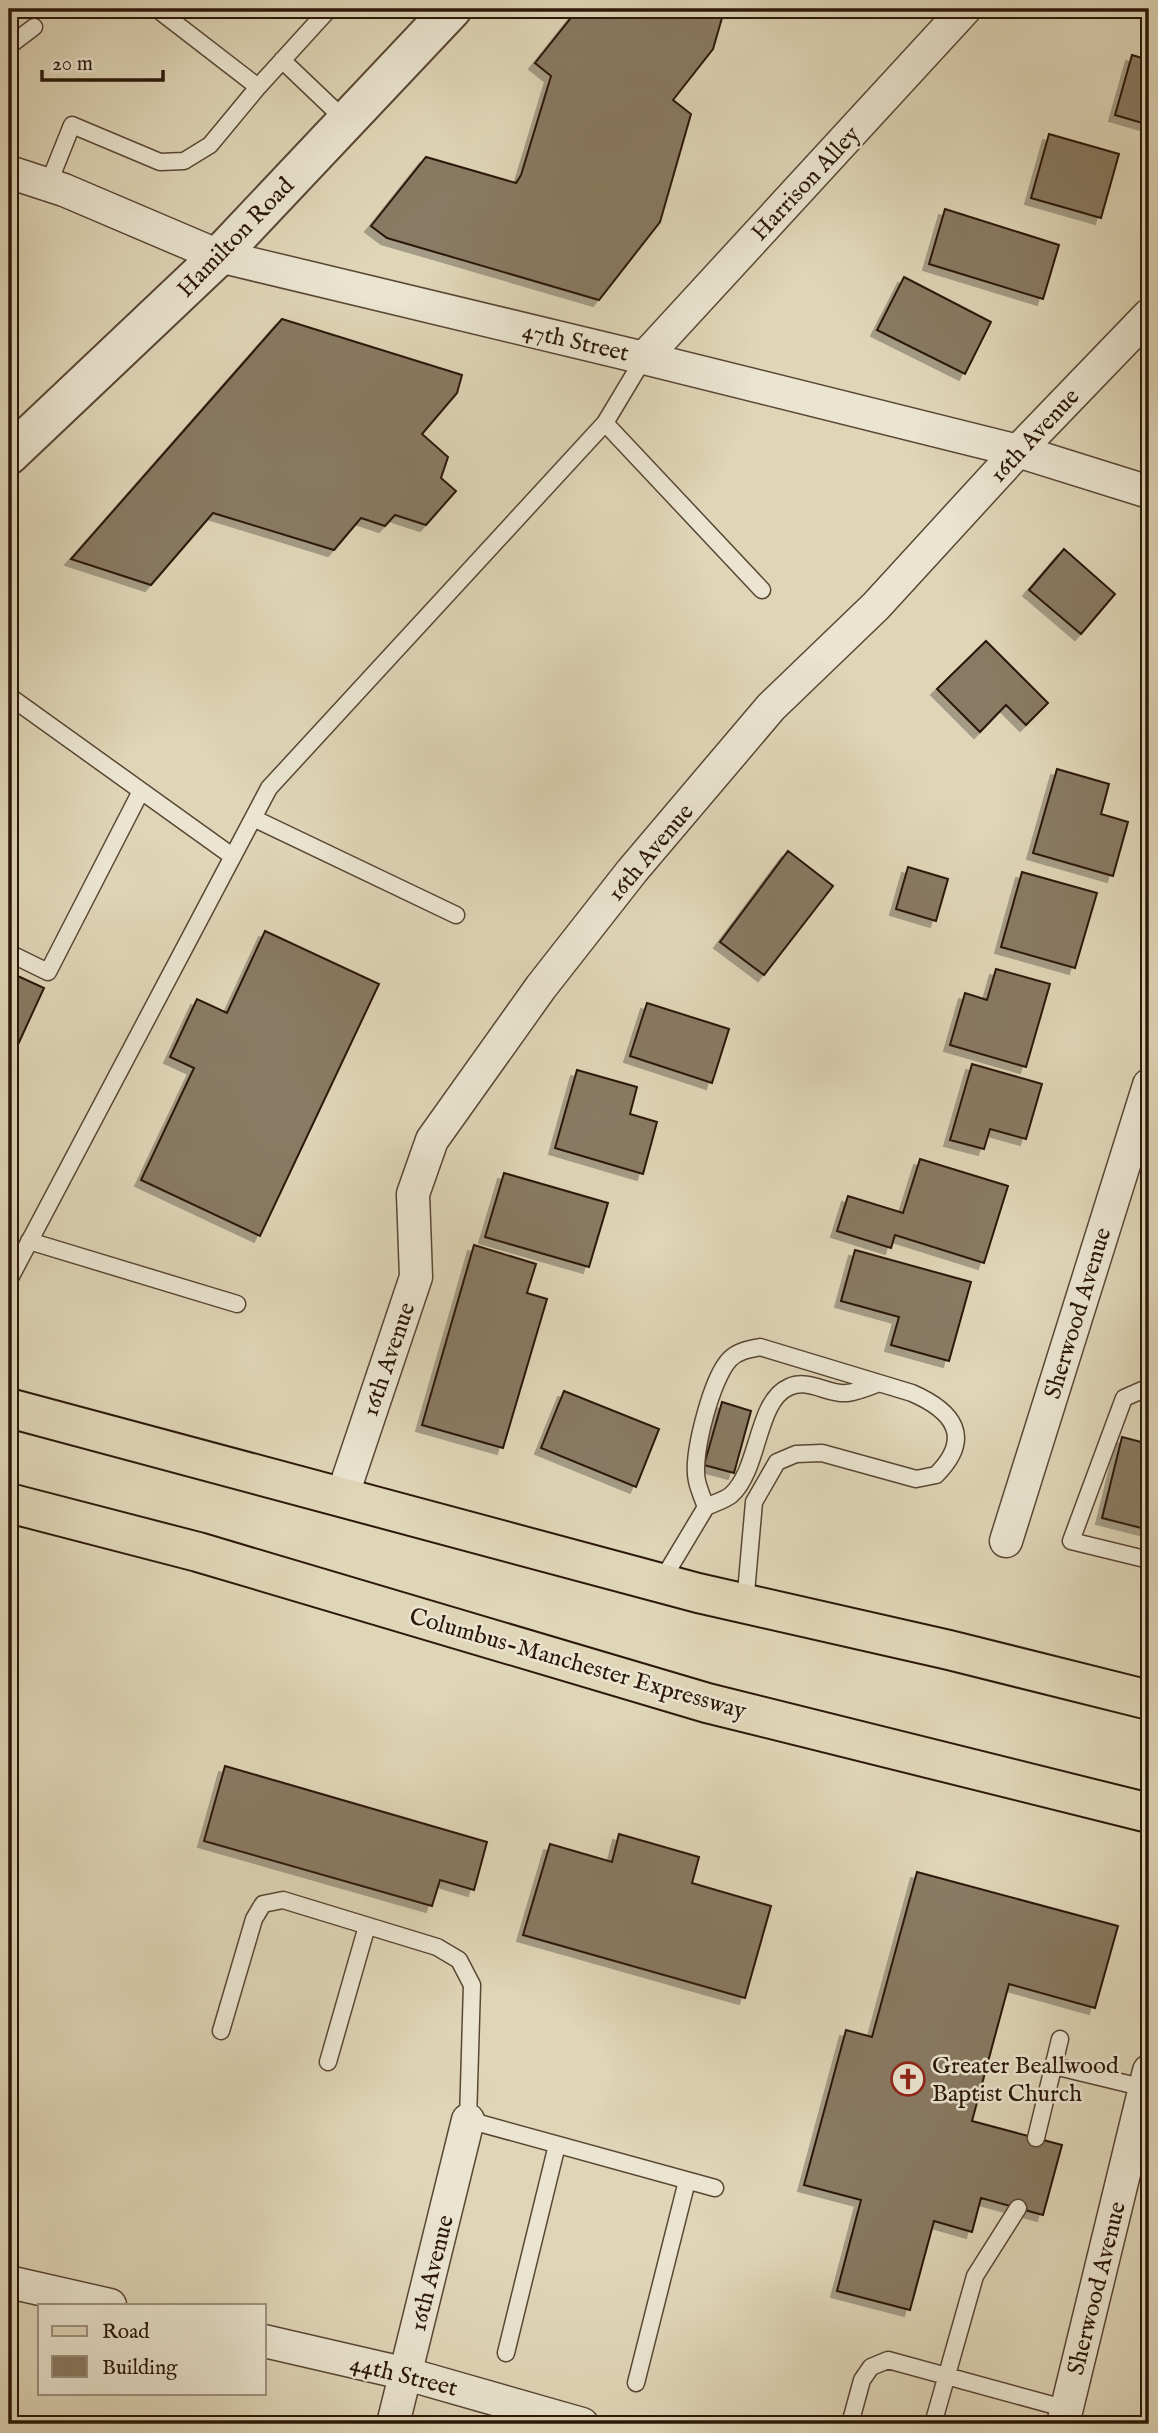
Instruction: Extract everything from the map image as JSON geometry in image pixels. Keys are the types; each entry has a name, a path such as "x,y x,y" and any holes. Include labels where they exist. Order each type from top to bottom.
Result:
{"main road":[{"path":"9,1408 661,1583 1148,1697"},
{"name":"Columbus-Manchester Expressway","path":"14,1507 198,1552 707,1703 1149,1813"}],"street":[{"name":"Hamilton Road","path":"9,455 219,257 452,9"},
{"name":"Harrison Alley","path":"644,358 965,9"},
{"name":"47th Street","path":"9,172 48,185 219,257 644,358 1018,451 1149,492"},
{"name":"16th Avenue","path":"342,1497 416,1277 413,1194 432,1140 566,955 632,871 771,707 876,607 1018,451 1149,315"},
{"name":"Sherwood Avenue","path":"1006,1541 1149,1085"},
{"name":"Sherwood Avenue","path":"1065,2417 1147,2079"},
{"name":"16th Avenue","path":"393,2424 468,2120"},
{"path":"9,2282 106,2304"},
{"name":"44th Street","path":"266,2341 407,2374 582,2424"}],"lane":[{"path":"157,9 258,87"},
{"path":"48,185 72,125 160,162 184,161 209,145 329,9"},
{"path":"9,46 34,27"},
{"path":"282,60 346,121"},
{"path":"11,1272 269,788 605,423 644,358"},
{"path":"605,423 762,590"},
{"path":"9,696 232,856"},
{"path":"9,953 48,972 141,791"},
{"path":"253,818 456,915"},
{"path":"29,1241 237,1304"},
{"path":"706,1507 697,1480 696,1459 716,1381 731,1358 744,1350 760,1348 912,1393 934,1403 950,1419 956,1435 955,1450 936,1475 916,1479 822,1453 796,1454 777,1462 754,1502 745,1604"},
{"path":"661,1583 706,1507 730,1496 742,1480 752,1462 775,1397 790,1386 808,1385 846,1394 879,1384"},
{"path":"1149,1387 1124,1398 1071,1541 1149,1560"},
{"path":"221,2031 254,1919 263,1904 282,1900 437,1947 459,1961 472,1985 468,2120 715,2188"},
{"path":"328,2062 368,1926"},
{"path":"1036,2138 1060,2039"},
{"path":"1054,2066 1147,2079"},
{"path":"506,2353 557,2145"},
{"path":"636,2383 687,2181"},
{"path":"933,2424 975,2276 1018,2208"},
{"path":"850,2424 862,2380 871,2367 888,2360 947,2376 1065,2417"}],"building":[{"path":"578,9 710,9 722,18 713,49 673,100 691,114 660,222 599,300 387,238 371,226 426,157 516,183 521,175 551,76 535,63"},
{"path":"1132,55 1149,60 1149,125 1115,115"},
{"path":"1049,134 1119,154 1101,218 1031,198"},
{"path":"945,209 1059,245 1043,299 929,264"},
{"path":"904,277 991,322 965,374 877,330"},
{"path":"282,319 462,375 457,393 422,434 448,457 441,478 456,491 426,525 395,515 385,526 361,518 334,550 213,513 151,585 71,559"},
{"path":"1064,549 1115,594 1081,634 1029,590"},
{"path":"986,641 1048,703 1026,725 1006,705 980,732 937,689"},
{"path":"1057,769 1109,784 1101,814 1128,822 1113,876 1033,853"},
{"path":"788,851 833,886 764,975 720,942"},
{"path":"908,867 948,879 936,921 896,909"},
{"path":"1022,872 1097,893 1075,968 1001,947"},
{"path":"265,931 379,984 260,1236 141,1180 194,1068 170,1057 197,999 227,1013"},
{"path":"996,969 1050,984 1026,1067 950,1045 965,993 987,1000"},
{"path":"9,972 44,988 9,1064"},
{"path":"647,1003 729,1029 712,1083 630,1056"},
{"path":"972,1064 1042,1084 1026,1139 990,1129 984,1149 950,1140"},
{"path":"577,1070 637,1087 630,1114 657,1122 643,1174 555,1148"},
{"path":"920,1159 1008,1186 984,1263 895,1235 891,1248 837,1231 848,1196 903,1213"},
{"path":"504,1173 608,1203 589,1267 485,1237"},
{"path":"474,1245 536,1264 527,1293 547,1299 503,1448 422,1425"},
{"path":"855,1250 971,1282 949,1361 891,1345 899,1317 841,1301"},
{"path":"564,1391 659,1429 636,1487 541,1448"},
{"path":"722,1402 751,1411 734,1473 704,1465"},
{"path":"1122,1437 1149,1444 1149,1530 1102,1518"},
{"path":"225,1766 487,1842 474,1890 440,1880 432,1906 204,1841"},
{"path":"619,1834 699,1857 692,1883 771,1906 745,1998 523,1935 550,1844 612,1862"},
{"name":"Greater Beallwood Baptist Church","path":"917,1872 1118,1926 1095,2008 1009,1984 972,2121 1062,2145 1043,2215 981,2198 972,2232 934,2221 910,2310 837,2291 861,2200 804,2185 846,2030 872,2037"}],"place":[{"name":"Greater Beallwood Baptist Church","path":"908,2079"}]}
